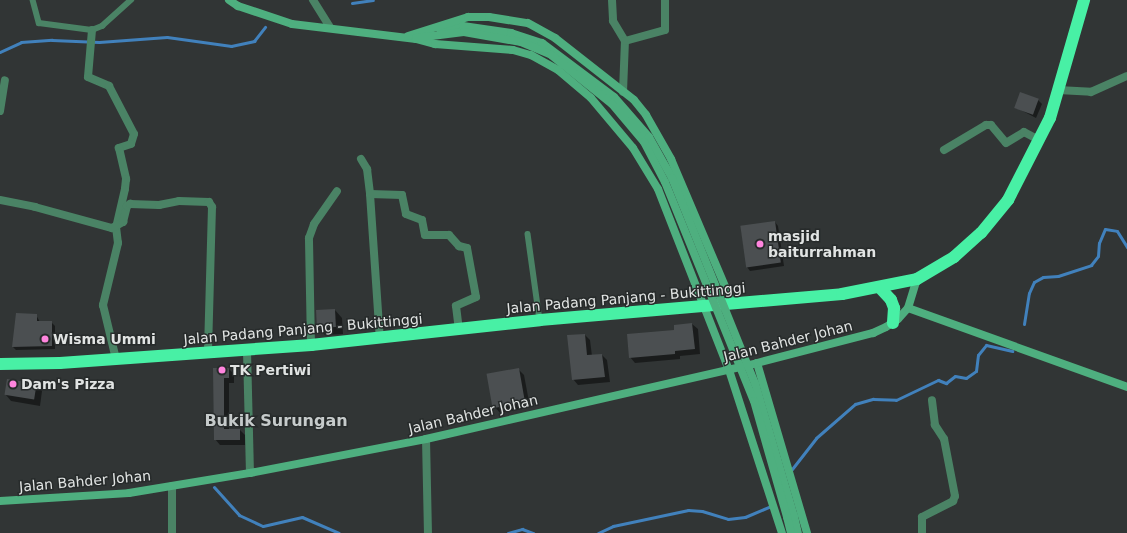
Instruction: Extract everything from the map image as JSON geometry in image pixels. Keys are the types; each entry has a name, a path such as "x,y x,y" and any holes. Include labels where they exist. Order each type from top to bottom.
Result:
{"highway":[{"name":"Jalan Padang Panjang - Bukittinggi","path":"0,364 247,351 540,320 842,294 880,288 917,279 954,257 981,233 1008,200 1050,118 1084,0"},
{"path":"880,288 891,300 894,308 893,323"}],"main road":[{"path":"229,0 238,6 292,24 330,27 403,37 435,44 513,50 531,55 558,70 591,98 634,148 658,189 729,370 782,533"},
{"path":"403,37 468,17 489,17 528,24 555,38 623,92 646,115 671,159 732,303"},
{"path":"423,31 463,29 512,33 542,43 614,96 648,136 672,178 755,383 790,516 798,533"},
{"path":"416,39 463,29"},
{"name":"Jalan Bahder Johan","path":"0,501 129,493 250,473 426,439 729,370 873,333 893,323 908,308 917,279"},
{"path":"908,308 1127,387"},
{"path":"756,363 807,533"},
{"path":"790,516 791,533"}],"street":[{"path":"313,0 330,27"},
{"path":"612,0 613,21 625,41 623,92"},
{"path":"625,41 665,30 664,0"},
{"path":"92,30 88,77 109,86 134,134 131,144 119,148 126,178 116,227 119,236 103,305 116,359"},
{"path":"1058,90 1091,92 1127,76"},
{"path":"0,111 5,80"},
{"path":"944,150 986,124 991,125 1006,143 1024,132 1039,140"},
{"path":"362,159 367,169 370,194 380,338"},
{"path":"311,345 309,238 314,224 337,191"},
{"path":"370,194 402,195 406,214 422,220 425,235 449,235 458,246 467,248 476,297 456,306 459,329"},
{"path":"0,200 116,227 123,222 127,206 130,204 159,205 179,201 211,204 208,353"},
{"path":"247,351 250,473"},
{"path":"922,533 922,517 953,501 955,496 944,438 935,425 932,400"},
{"path":"426,439 428,533"},
{"path":"172,486 172,533"}],"lane":[{"path":"33,0 39,23 92,30 102,26 131,0"},
{"path":"528,234 540,320"}],"building":[{"path":"1020,92 1039,99 1033,115 1014,108"},
{"name":"masjid baiturrahman","path":"775,221 781,263 746,267 740,226"},
{"path":"335,309 336,327 317,328 316,310"},
{"path":"16,313 37,314 37,321 52,321 52,346 12,347"},
{"path":"692,323 695,349 675,351 675,354 629,358 627,334 674,330 674,325"},
{"path":"585,334 587,355 602,354 605,377 572,380 567,335"},
{"path":"213,368 229,368 229,378 224,378 224,429 240,429 240,440 214,440"},
{"path":"519,368 525,402 493,408 487,374"},
{"path":"7,379 37,384 34,399 4,395"}],"waterway":[{"path":"352,3 373,0"},
{"path":"0,52 21,42 52,40 99,42 167,37 231,46 254,41 265,27"},
{"path":"1024,324 1029,293 1034,282 1043,277 1058,276 1091,265 1098,256 1099,243 1105,229 1117,231 1127,247"},
{"path":"792,469 816,438 855,404 873,399 896,400 938,380 946,383 955,376 966,378 976,371 978,355 986,345 1012,351"},
{"path":"214,487 239,515 263,526 302,517 339,533"},
{"path":"598,533 613,526 688,510 702,511 728,519 745,517 771,506"},
{"path":"508,533 522,529 533,533"}],"place":[{"name":"masjid baiturrahman","path":"760,244"},
{"name":"Wisma Ummi","path":"45,339"},
{"name":"TK Pertiwi","path":"222,370"},
{"name":"Dam's Pizza","path":"13,384"}],"district":[{"name":"Bukik Surungan","path":"276,421"}]}
